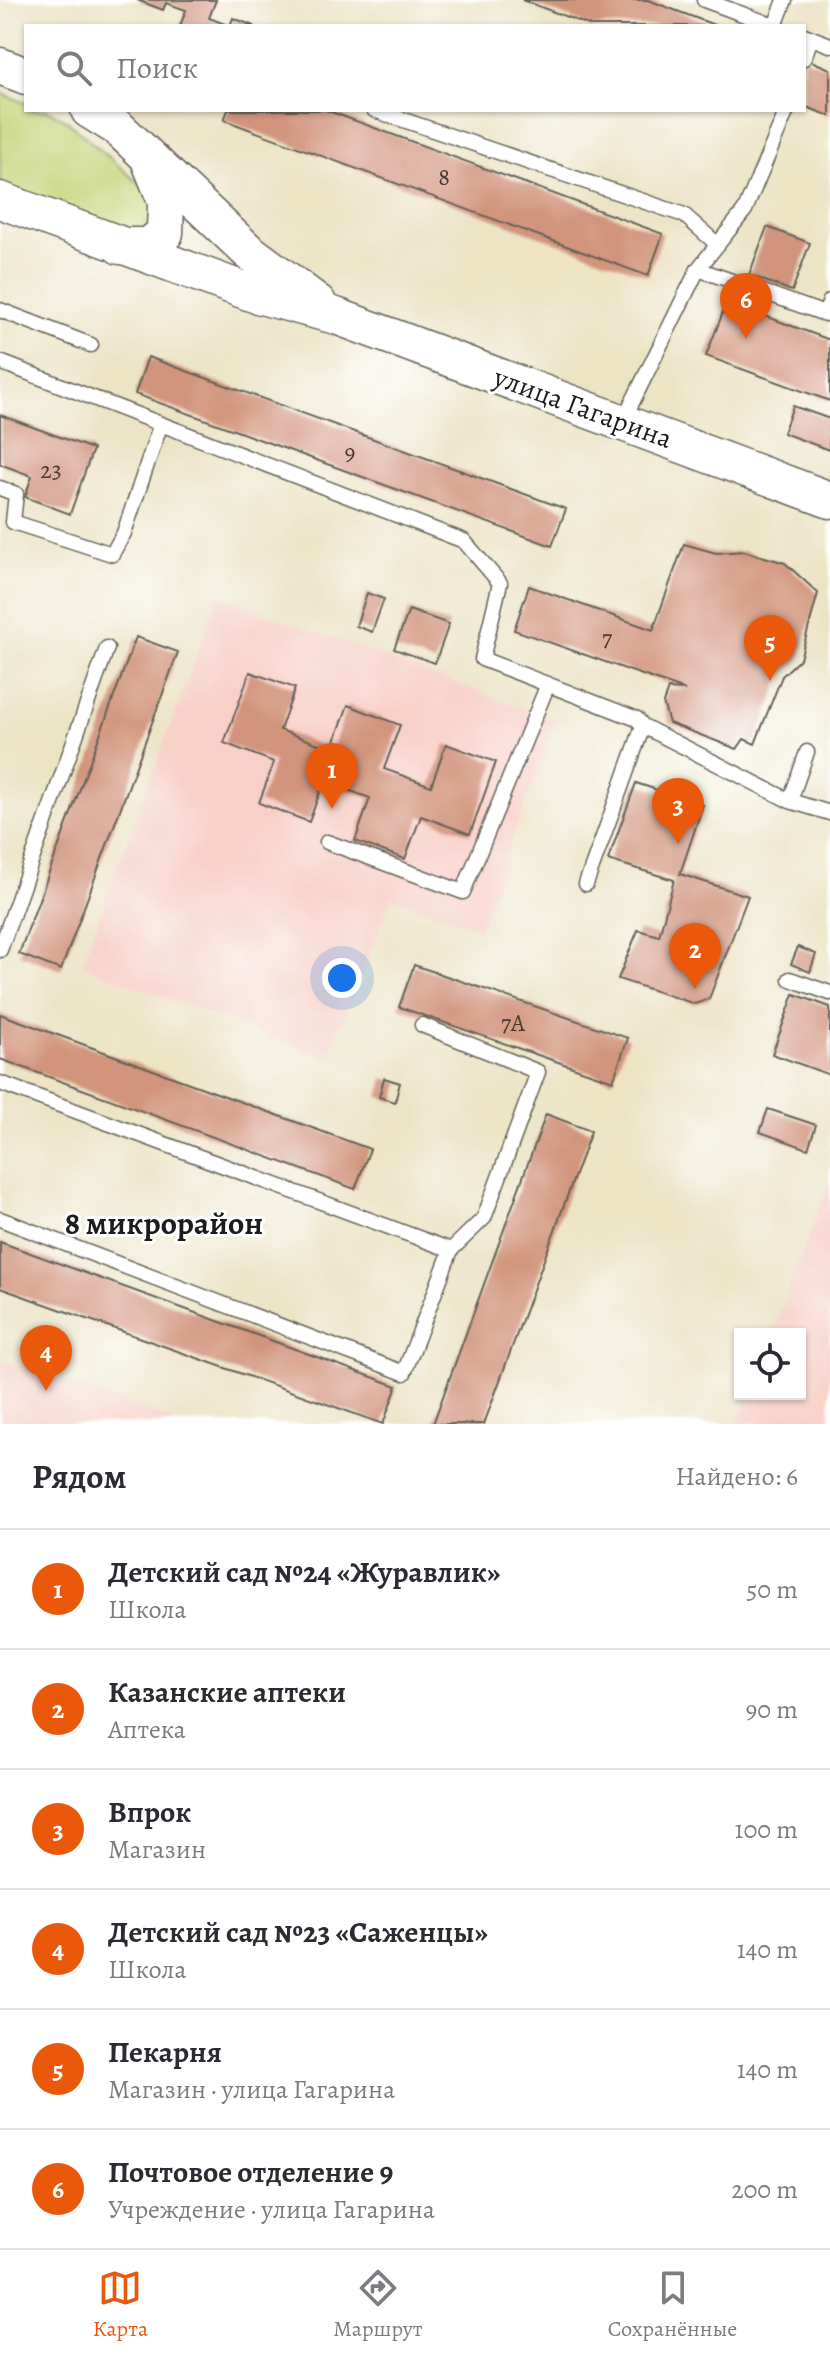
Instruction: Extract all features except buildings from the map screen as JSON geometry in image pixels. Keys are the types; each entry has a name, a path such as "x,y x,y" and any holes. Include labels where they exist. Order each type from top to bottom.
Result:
{"street":[{"path":"0,66 24,75"},
{"name":"улица Гагарина","path":"92,112 118,128 248,251 336,316"},
{"path":"118,246 149,246 165,233 166,201 146,153"},
{"name":"улица Гагарина","path":"0,200 254,294 336,316 830,500"}],"lane":[{"path":"704,0 770,24"},
{"path":"776,24 785,0"},
{"path":"808,36 830,45"},
{"path":"380,112 684,215 718,245"},
{"path":"622,423 698,269 745,210 786,112"},
{"path":"698,269 825,314 830,301"},
{"path":"0,310 91,345"},
{"path":"0,362 464,541 500,583 482,659 637,719 643,726 790,801 830,813"},
{"path":"0,488 16,494 13,522 112,554 124,533 160,426"},
{"path":"0,950 107,648"},
{"path":"327,842 463,892 548,684"},
{"path":"586,884 643,726"},
{"path":"790,801 807,752"},
{"path":"790,979 830,993"},
{"path":"0,1219 404,1373 451,1250 484,1218 538,1072 422,1025"},
{"path":"0,1083 451,1250"}],"shaded area":[{"path":"218,596 556,720 479,929 392,897 328,1058 81,966"},
{"path":"830,1179 830,1424 738,1424 747,1400 806,1400 806,1328 774,1328"},
{"path":"0,1359 184,1424 0,1424"}],"green space":[{"path":"0,93 24,102 24,112 51,112 66,120 160,203 141,235 0,186"}],"place":[{"name":"Почтовое отделение 9","path":"746,339"},
{"name":"Пекарня","path":"770,681"},
{"name":"Детский сад №24 «Журавлик»","path":"332,809"},
{"name":"Впрок","path":"678,844"},
{"name":"Казанские аптеки","path":"695,989"},
{"name":"Детский сад №23 «Саженцы»","path":"46,1391"}],"district":[{"name":"8 микрорайон","path":"164,1223"}]}
